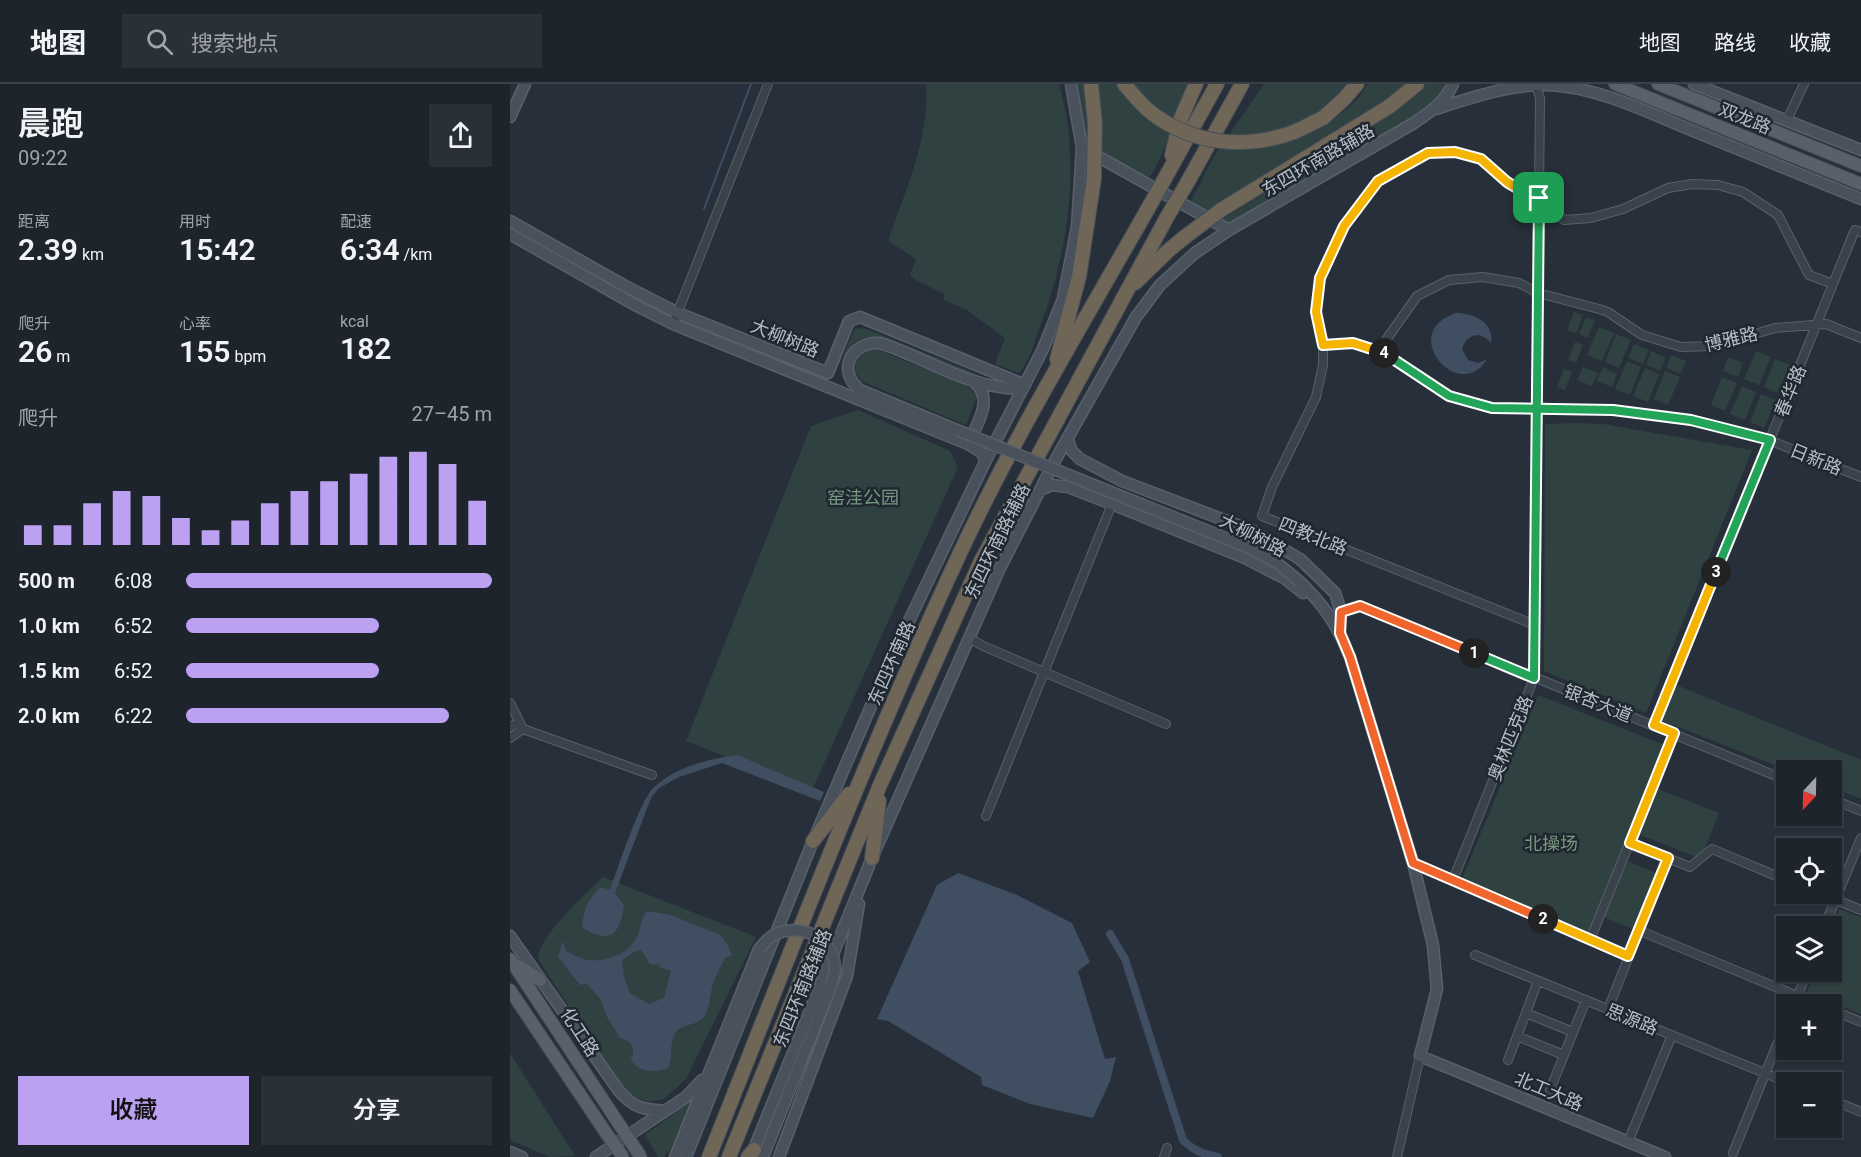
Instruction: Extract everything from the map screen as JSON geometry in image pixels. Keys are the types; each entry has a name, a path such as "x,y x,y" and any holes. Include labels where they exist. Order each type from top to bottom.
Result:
{"highway":[{"path":"1048,386 1079,277 1088,228 1094,179 1095,123 1091,84"},
{"path":"1124,84 1153,114 1187,133 1217,142 1249,142 1287,135 1323,118 1357,84"},
{"path":"1166,175 1181,118 1196,84"},
{"path":"1166,175 1217,84"},
{"path":"729,1157 880,785 981,561 1167,217 1242,84"},
{"path":"1127,291 1169,250 1221,210 1390,106 1417,84"},
{"name":"东四环南路","path":"709,1157 861,778 961,551 1007,460 1166,175"},
{"path":"813,841 861,778"},
{"path":"872,858 880,785"}],"main road":[{"name":"双龙路","path":"1616,84 1861,184"},
{"name":"双龙路","path":"1658,84 1861,166"},
{"path":"512,961 540,980"},
{"name":"化工路","path":"512,961 641,1157"},
{"name":"化工路","path":"510,990 623,1157"}],"street":[{"path":"510,117 525,84"},
{"path":"673,324 768,84"},
{"path":"677,1156 896,648 986,460 1043,349 1063,299 1077,227 1082,148 1071,84"},
{"name":"东四环南路辅路","path":"754,1155 872,858 1000,568 1040,490 1136,317 1160,285 1195,253 1414,123 1448,95 1453,84"},
{"path":"1432,110 1490,93 1549,84 1579,87 1610,97 1861,199"},
{"path":"1694,84 1861,150"},
{"path":"1787,120 1804,84"},
{"name":"奥林匹克路","path":"1453,880 1534,678 1540,98 1536,86"},
{"path":"1082,148 1229,231"},
{"path":"1323,345 1316,312 1320,278 1344,226 1378,181 1428,153 1455,152 1481,159 1507,182 1530,196 1539,198 1564,220 1590,218 1623,209 1668,188 1692,184 1718,185 1743,192 1778,215 1809,275 1833,284"},
{"name":"大柳树路","path":"510,221 678,313 968,444 981,453 986,460"},
{"name":"春华路","path":"1654,725 1833,284 1856,230 1861,232"},
{"name":"大柳树路","path":"510,234 673,324 826,379"},
{"name":"博雅路","path":"1379,350 1417,296 1449,280 1483,277 1519,283 1538,293 1608,312 1642,335 1681,347 1714,346 1775,328 1827,324 1861,338"},
{"name":"大柳树路","path":"826,379 849,321 860,316 1024,387"},
{"name":"日新路","path":"1323,345 1353,343 1379,350 1449,396 1492,408 1613,410 1691,420 1770,440 1861,477"},
{"name":"大柳树路","path":"975,383 886,345 867,344 850,357 848,372 854,385 860,390 1250,548 1276,563 1299,581 1317,598 1330,615 1350,657 1413,863 1433,945 1437,989 1420,1056"},
{"name":"四教北路","path":"1323,345 1323,365 1316,397 1272,487 1262,516 1535,625"},
{"path":"975,383 1006,389 1024,387"},
{"path":"968,444 984,402 981,388 975,383"},
{"path":"1068,439 1071,450 1080,459 1122,481 1253,531 1300,559 1335,593 1341,612 1340,633"},
{"path":"986,816 1112,504 1110,500 1117,483 1122,481"},
{"path":"1040,490 1052,485 1068,487 1245,558 1284,578 1304,594 1340,633"},
{"name":"银杏大道","path":"1341,612 1360,606 1776,776"},
{"path":"969,638 1166,724"},
{"path":"510,703 521,726"},
{"path":"510,738 521,726"},
{"path":"510,727 521,726 652,775"},
{"path":"1590,940 1674,733"},
{"path":"1842,803 1861,811"},
{"path":"1842,883 1861,838"},
{"path":"1630,843 1690,867 1712,849 1776,876"},
{"path":"1608,1009 1668,858"},
{"path":"1413,863 1628,956"},
{"path":"779,1157 847,976 861,887"},
{"path":"1842,903 1861,910"},
{"path":"677,1156 759,949 770,936 786,930 805,930 818,936 830,950 835,968 831,986 754,1155"},
{"path":"1638,930 1792,994"},
{"path":"510,936 630,1104 643,1109 665,1111"},
{"name":"思源路","path":"1475,955 1776,1077"},
{"path":"1508,1060 1538,981"},
{"path":"1550,1090 1586,1000"},
{"path":"1526,1014 1573,1032"},
{"path":"1842,1014 1861,1022"},
{"path":"1628,1142 1672,1035"},
{"path":"1517,1036 1564,1055"},
{"path":"1733,1153 1776,1048"},
{"path":"1397,1157 1420,1056"},
{"name":"北工大路","path":"1420,1056 1665,1157"},
{"path":"596,1157 686,1097 708,1073"},
{"path":"1842,1104 1861,1112"},
{"path":"1164,1157 1167,1148"},
{"path":"510,1152 522,1157"}],"green space":[{"path":"926,84 1059,84 1070,145 1069,207 1050,298 1031,351 1019,373 995,364 1005,338 967,310 944,300 944,294 914,279 910,275 916,259 888,241 909,184 920,144 926,104"},
{"path":"1076,84 1192,84 1148,180 1101,155 1085,143"},
{"path":"1264,84 1351,84 1320,115 1328,124 1355,101 1368,84 1408,84 1388,104 1209,214 1191,201 1213,158"},
{"path":"1426,84 1446,84 1440,96 1426,112 1230,225 1218,222 1375,124 1414,96"},
{"path":"1574,312 1583,315 1576,333 1567,330"},
{"path":"1586,317 1595,320 1588,338 1579,334"},
{"path":"1599,327 1614,333 1602,361 1587,355"},
{"path":"855,328 867,329 977,374 976,377 882,339 868,337 854,343 842,358"},
{"path":"1616,334 1631,340 1619,368 1605,362"},
{"path":"1575,342 1583,345 1576,363 1568,360"},
{"path":"1634,344 1649,350 1643,364 1628,358"},
{"path":"876,349 968,386 977,397 966,425 861,381 855,371 856,362 864,353"},
{"path":"1651,351 1666,358 1660,371 1646,365"},
{"path":"1756,351 1771,357 1759,385 1744,379"},
{"path":"1671,355 1686,361 1680,374 1666,368"},
{"path":"1728,357 1743,363 1738,377 1723,371"},
{"path":"1775,359 1790,365 1778,393 1764,387"},
{"path":"1627,361 1641,367 1630,395 1615,389"},
{"path":"1583,367 1598,373 1592,386 1577,380"},
{"path":"1603,367 1617,374 1612,387 1597,381"},
{"path":"1645,368 1659,374 1648,402 1633,396"},
{"path":"1564,369 1572,372 1565,390 1557,387"},
{"path":"1665,371 1680,377 1668,405 1654,399"},
{"path":"1722,377 1737,383 1725,411 1711,405"},
{"path":"1742,386 1756,392 1745,420 1730,414"},
{"path":"1761,394 1776,400 1764,428 1750,422"},
{"name":"窑洼公园","path":"858,410 950,451 958,467 812,790 686,741 811,426"},
{"path":"1545,424 1603,424 1752,450 1646,713 1544,671"},
{"path":"1674,684 1861,760 1861,799 1842,791 1842,760 1776,760 1776,766 1660,720"},
{"name":"北操场","path":"1538,695 1664,745 1588,933 1462,879"},
{"path":"1658,789 1719,813 1701,859 1640,835"},
{"path":"1627,861 1658,874 1635,930 1604,917"},
{"path":"603,877 756,937 686,1079 664,1099 649,1102 635,1097 621,1087 538,959 546,938 575,904"},
{"path":"1839,909 1861,917 1861,1014 1842,1006 1842,994 1807,992 1811,982 1842,982 1842,916 1837,916"},
{"path":"510,1053 575,1156 550,1157 510,1140"},
{"path":"694,1099 670,1150 664,1157 658,1157 645,1135"}],"water":[{"path":"1456,313 1463,313 1482,320 1490,330 1491,336 1491,343 1479,335 1467,340 1462,349 1468,360 1478,363 1487,359 1475,371 1462,374 1450,370 1439,361 1432,348 1432,335 1439,323"},
{"path":"737,755 824,792 820,801 722,763 679,777 659,788 651,798 615,893 624,905 620,924 612,934 606,936 599,936 582,927 585,910 592,896 601,887 610,890 642,805 654,787 682,769"},
{"path":"958,873 1017,895 1072,923 1090,962 1078,971 1105,1059 1116,1057 1110,1081 1093,1118 1030,1104 982,1085 981,1077 888,1021 877,1019 937,885"},
{"path":"647,911 671,915 720,935 732,955 725,958 717,974 704,1016 698,1022 676,1032 672,1041 668,1068 657,1071 641,1069 633,1063 630,1058 633,1056 633,1047 628,1041 620,1038 607,1017 601,1000 587,984 580,985 558,957 563,941 566,951 585,959 603,960 617,956 629,948 637,937","holes":["641,950 650,964 658,964 661,968 671,971 664,998 649,1004 630,993 624,977 622,960"]}],"waterway":[{"path":"704,209 751,84"},
{"path":"1110,934 1125,959 1183,1140 1199,1152 1218,1157"}],"route":[{"path":"1539,198 1530,196 1507,182 1481,159 1455,152 1428,153 1378,181 1344,226 1320,278 1316,312 1323,345 1353,343 1379,350 1449,396 1492,408 1537,410 1613,410 1691,420 1770,440 1654,725 1674,733 1630,843 1668,858 1628,956 1413,863 1350,657 1340,633 1341,612 1360,606 1534,678 1537,459 1537,410 1539,198"}]}
